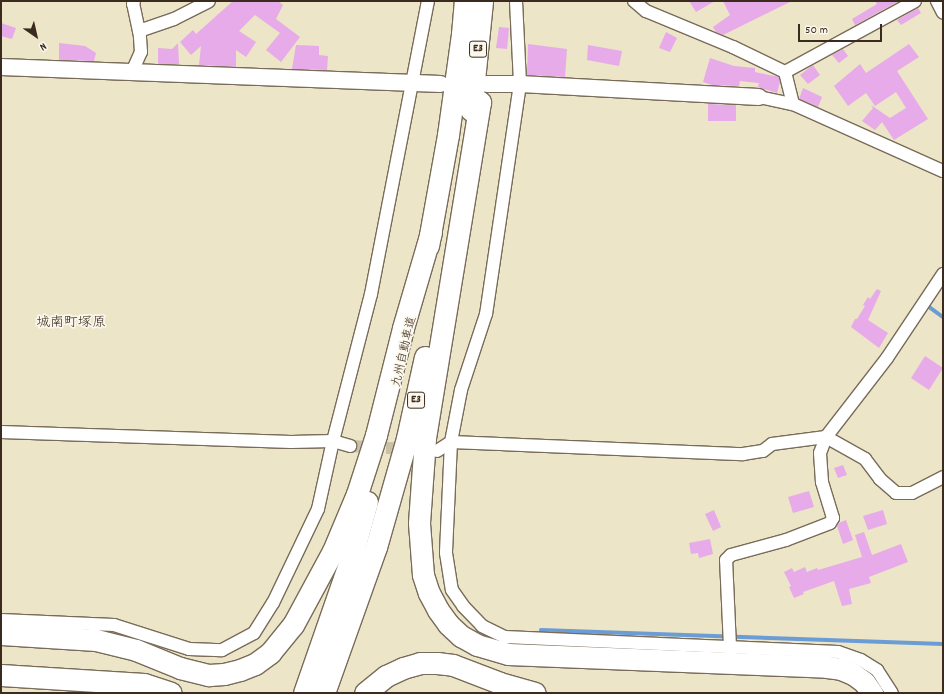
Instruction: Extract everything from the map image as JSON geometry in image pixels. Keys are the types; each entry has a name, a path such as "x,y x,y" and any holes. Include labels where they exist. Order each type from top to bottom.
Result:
{"highway":[{"name":"九州自動車道","path":"304,693 353,552 385,438 431,232 448,135 465,1"},
{"name":"九州自動車道","path":"324,693 376,547 407,438 430,336 455,207 480,91 482,1"},
{"path":"480,91 480,102 425,439 419,523 423,575 429,593 438,610 461,636 482,647 508,654 827,667 841,669 853,674 864,682 872,693"},
{"path":"1,634 96,640 136,650 180,668 209,675 224,674 240,670 255,664 270,653 293,625 333,551 357,494 376,435 403,328 431,232"},
{"path":"365,693 386,676 403,668 420,663 437,663 459,667 500,683 535,693"},
{"path":"1,675 144,684 172,693"}],"street":[{"path":"132,72 140,52 139,31 133,4 134,1"},
{"path":"139,31 174,19 209,1"},
{"path":"1,620 114,625 189,649 222,650 254,633 273,603 318,509 333,441 371,294 428,1"},
{"path":"516,1 520,84 486,314 461,390 452,442 446,553 452,590 463,606 482,626 505,637 838,652 861,660 877,670 892,693"},
{"path":"634,1 646,11 733,47 785,72"},
{"path":"785,72 915,1"},
{"path":"937,1 943,13"},
{"path":"1,66 442,84"},
{"path":"785,72 793,104"},
{"path":"480,91 520,84 759,97 793,104 943,171"},
{"path":"730,647 726,560 731,555 786,540 830,523 833,518 822,482 820,454 826,437 887,358 943,274"},
{"path":"1,432 291,442 333,441 350,446"},
{"path":"437,451 452,442 743,454 763,451 772,444 826,437 865,459 880,479 896,493 912,493 943,477"}],"building":[{"path":"233,1 278,1 283,5 276,19 300,37 281,62 266,50 280,33 255,15 239,31 256,42 246,57 236,50 236,67 199,65 201,46 191,55 180,42 193,30 196,34"},
{"path":"689,1 715,1 696,12"},
{"path":"723,1 792,1 723,35 716,32 713,27 730,15"},
{"path":"875,1 899,1 855,25 852,19 877,4"},
{"path":"918,8 921,13 901,25 897,20"},
{"path":"1,23 16,28 12,39 1,36"},
{"path":"499,27 509,28 507,49 496,48"},
{"path":"666,32 677,38 670,52 659,48"},
{"path":"59,43 85,46 96,53 94,61 59,60"},
{"path":"178,43 179,64 158,64 158,48 172,49"},
{"path":"528,44 567,49 565,77 527,75"},
{"path":"909,44 919,57 897,71 928,119 894,140 882,122 875,130 862,121 873,108 871,105 890,118 906,108 896,92 875,106 866,93 848,106 834,86 860,64 866,73"},
{"path":"296,45 319,46 319,55 328,56 327,70 292,69"},
{"path":"588,45 622,51 619,66 587,60"},
{"path":"843,49 848,56 839,63 832,55"},
{"path":"710,58 734,66 755,68 755,72 779,77 780,82 777,93 758,87 759,83 740,81 739,86 712,85 703,82"},
{"path":"813,65 820,75 808,84 800,75"},
{"path":"803,88 822,97 818,107 799,99"},
{"path":"708,104 736,105 736,121 708,121"},
{"path":"877,289 881,291 868,320 888,333 879,348 851,327 865,306 863,305 868,297 870,299"},
{"path":"925,356 943,368 929,390 911,378"},
{"path":"843,465 847,475 838,478 834,468"},
{"path":"809,491 814,507 793,513 788,497"},
{"path":"714,510 721,527 713,531 705,514"},
{"path":"883,510 887,524 868,530 863,516"},
{"path":"846,520 853,540 843,544 837,526 839,523"},
{"path":"864,532 872,555 901,544 908,562 869,577 871,583 849,589 852,604 842,606 834,581 803,592 804,594 794,598 789,587 791,586 784,572 792,568 794,572 805,567 807,572 817,568 818,570 862,557 855,535"},
{"path":"710,539 713,554 699,558 698,553 691,554 689,543"}],"waterway":[{"path":"928,306 943,317"},
{"path":"541,630 943,644"}],"tunnel":[{"path":"350,446 408,449"}],"district":[{"name":"城南町塚原","path":"71,323"}]}
